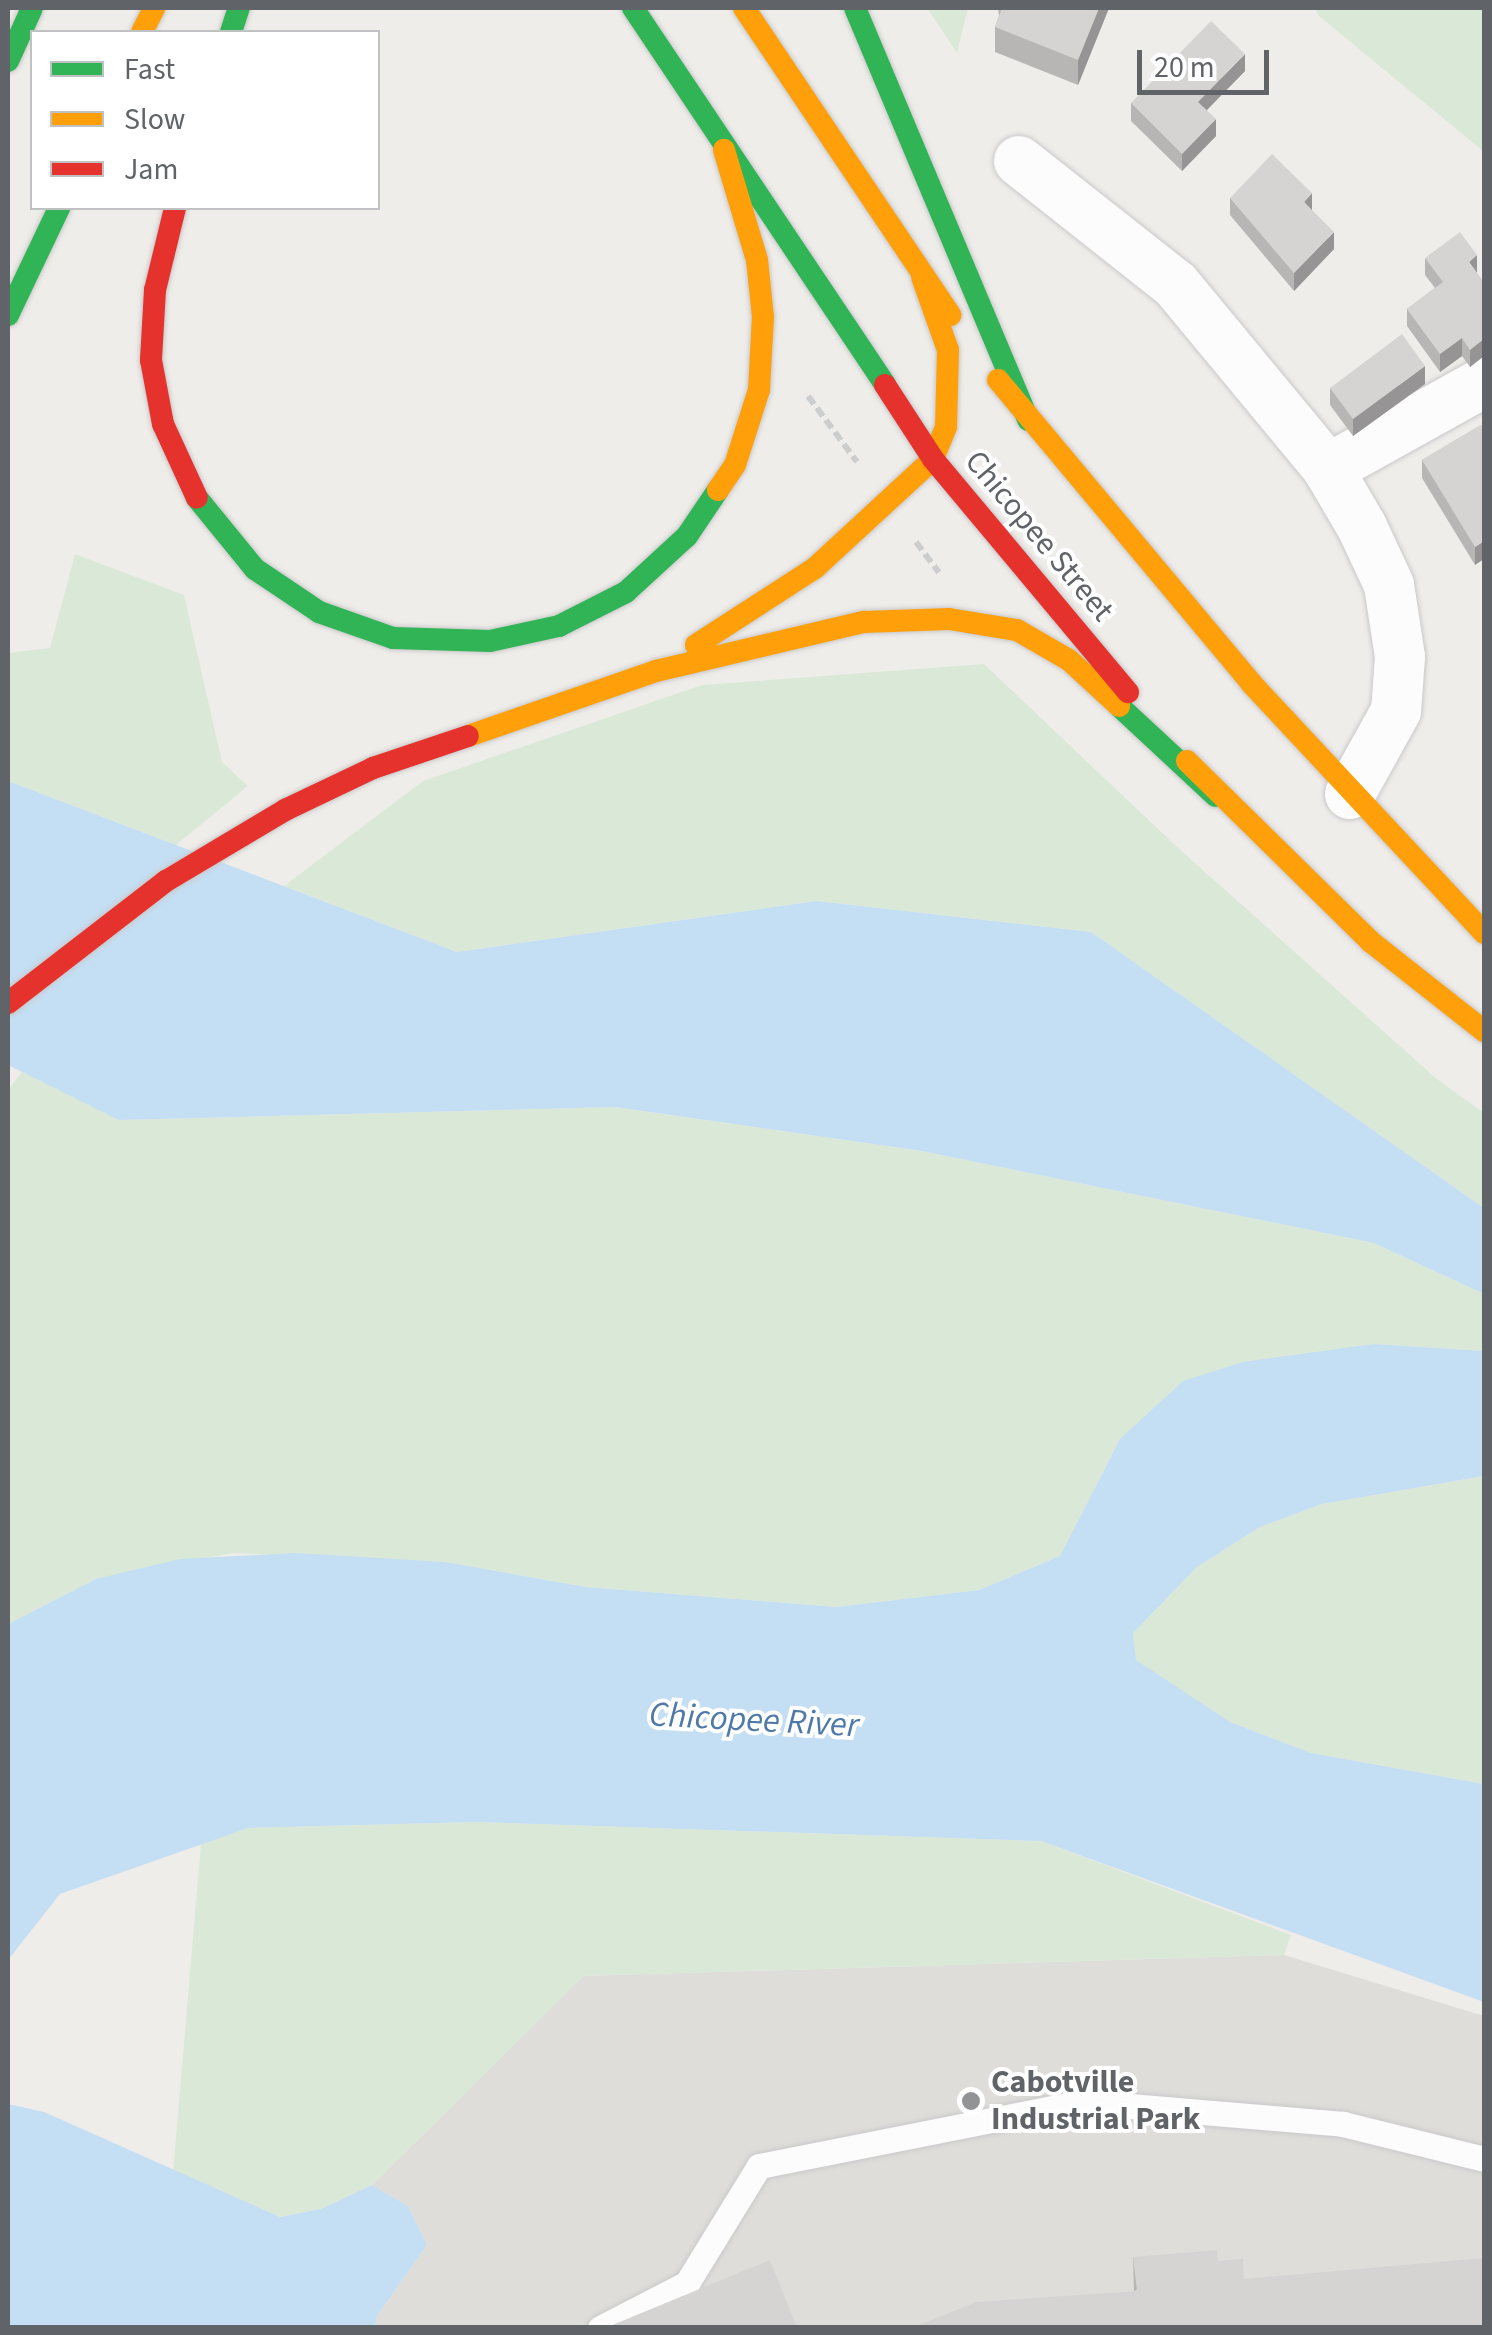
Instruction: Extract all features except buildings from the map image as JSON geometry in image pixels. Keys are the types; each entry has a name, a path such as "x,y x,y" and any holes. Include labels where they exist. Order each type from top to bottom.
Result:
{"main road":[{"path":"8,60 32,8"},
{"name":"Chicopee Street","path":"632,8 724,150 784,226 933,459 1216,796 1371,942 1484,1031"},
{"name":"Chicopee Street","path":"744,8 922,277 1028,420 1350,794 1484,933"},
{"path":"856,8 1028,420"},
{"path":"174,210 154,290 151,360 163,424 202,510 254,569 319,612 392,638 490,641 558,626 626,592 687,536 735,465 758,390 763,317 758,260 724,150"},
{"path":"8,315 57,210"},
{"path":"656,671 814,568 933,459 946,427 948,350 922,277"},
{"path":"8,1003 166,881 286,810 373,768 656,671 864,622 984,623 1017,630 1069,660 1216,796"}],"street":[{"path":"1019,161 1176,285 1328,470 1390,584 1400,657 1396,711 1350,794"},
{"path":"1328,470 1484,382"}],"lane":[{"path":"600,2328 687,2283 758,2166 1083,2102 1343,2124 1484,2160"}],"path":[{"path":"796,379 860,467"},
{"path":"912,537 948,584"}],"shaded area":[{"name":"Cabotville Industrial Park","path":"1284,1955 1484,2016 1484,2327 375,2327 377,2316 427,2245 408,2206 372,2185 583,1976"}],"green space":[{"path":"927,8 968,8 957,53"},
{"path":"1315,8 1484,8 1484,152 1319,16"},
{"path":"75,554 184,595 222,762 248,786 176,845 8,781 8,653 50,648"},
{"path":"984,664 1176,846 1437,1079 1484,1113 1484,1208 1091,932 816,901 457,952 284,886 423,781 702,685"},
{"path":"22,1072 120,1120 615,1107 922,1151 1374,1243 1484,1294 1484,1351 1374,1344 1120,1439 1060,1556 979,1590 837,1607 586,1587 445,1562 233,1553 96,1579 8,1624 8,1090"},
{"path":"1484,1476 1484,1784 1311,1753 1230,1722 1136,1661 1132,1633 1197,1567 1260,1527 1322,1504"},
{"path":"477,1822 1041,1841 1291,1935 1284,1955 583,1976 372,2185 321,2209 280,2217 173,2172 201,1844 248,1828"}],"water":[{"path":"8,781 457,952 816,901 1091,932 1484,1208 1484,1294 1374,1243 922,1151 615,1107 119,1120 8,1065"},
{"name":"Chicopee River","path":"1374,1344 1484,1351 1484,1476 1322,1504 1260,1527 1197,1567 1133,1633 1136,1660 1230,1722 1311,1753 1484,1784 1484,2002 1041,1841 477,1822 248,1828 60,1894 8,1960 8,1624 96,1579 180,1559 296,1553 445,1562 586,1587 837,1607 979,1590 1060,1556 1120,1439 1183,1381 1243,1362"},
{"path":"8,2104 44,2112 280,2217 321,2209 372,2185 408,2206 427,2245 377,2316 375,2327 8,2327"}],"traffic: fast":[{"path":"8,61 32,8"},
{"path":"232,30 239,8"},
{"path":"633,8 885,385"},
{"path":"855,8 1028,420"},
{"path":"8,315 58,210"},
{"path":"197,498 255,569 319,612 393,638 490,641 559,626 626,592 687,536 718,490"},
{"path":"1119,706 1216,796"}],"traffic: slow":[{"path":"143,30 154,8"},
{"path":"744,8 950,315"},
{"path":"718,490 735,465 759,390 763,317 757,260 724,150"},
{"path":"696,645 815,568 933,459 946,427 948,350 922,277"},
{"path":"998,380 1251,683 1484,933"},
{"path":"468,736 656,671 864,622 949,619 1017,630 1069,660 1119,706"},
{"path":"1187,761 1371,942 1484,1031"}],"traffic: jam":[{"path":"175,210 155,290 151,360 163,424 197,498"},
{"path":"885,385 933,459 1128,692"},
{"path":"8,1003 166,881 285,810 373,768 468,736"}],"place":[{"name":"Cabotville Industrial Park","path":"971,2101"}]}
